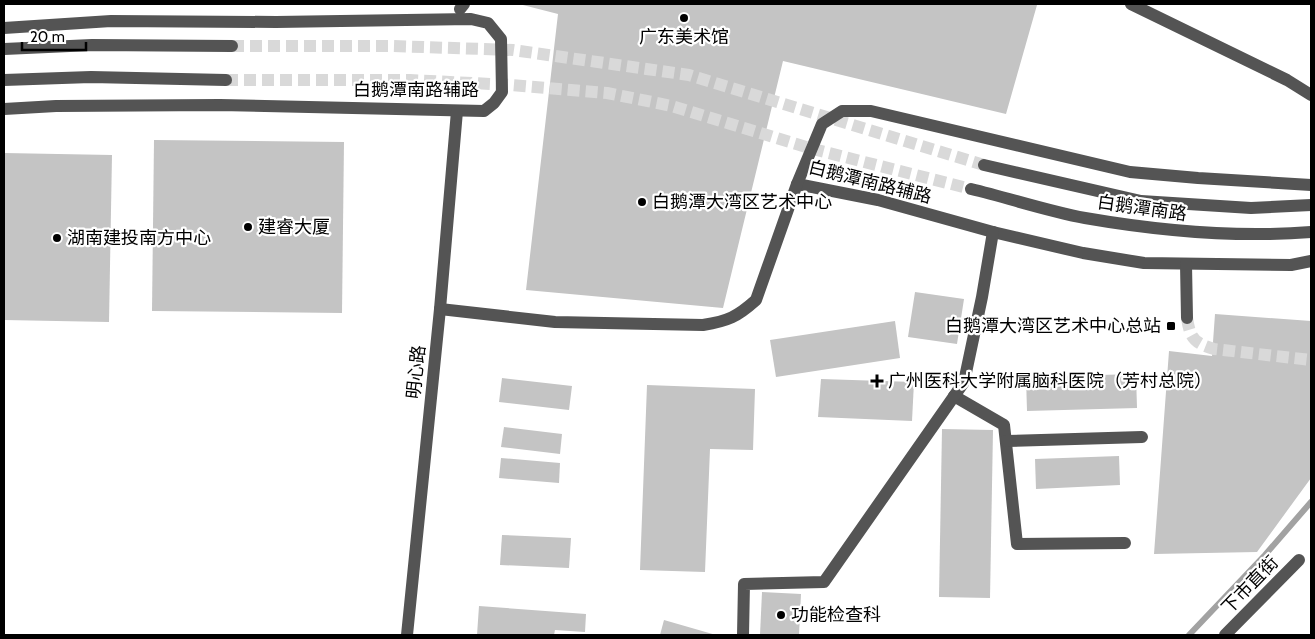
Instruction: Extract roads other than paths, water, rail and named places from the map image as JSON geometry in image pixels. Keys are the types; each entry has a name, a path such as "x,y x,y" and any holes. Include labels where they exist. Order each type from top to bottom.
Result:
{"street":[{"path":"1131,4 1288,80 1311,95"},
{"name":"白鹅潭南路辅路","path":"4,28 111,21 276,22 471,19 488,23 501,39 502,92 494,103 484,111 220,105 56,106 4,109"},
{"path":"4,49 92,45 232,46"},
{"path":"4,80 91,76 226,80"},
{"name":"白鹅潭南路辅路","path":"1311,185 1130,172 871,110 842,111 822,124 797,184 878,200 993,232 1083,253 1144,263 1291,265 1311,260"},
{"name":"明心路","path":"407,635 440,309 457,111"},
{"name":"白鹅潭南路","path":"984,165 1141,201 1251,208 1311,205"},
{"path":"440,309 555,322 703,325 725,321 742,312 756,300 797,184"},
{"name":"白鹅潭南路","path":"971,189 1084,217 1192,233 1280,235 1311,232"},
{"path":"743,635 744,584 824,582 964,382 982,297 993,232"},
{"path":"1186,264 1188,318"},
{"path":"954,396 1004,425 1017,544 1125,543"},
{"path":"1006,441 1142,437"},
{"name":"下市直街","path":"1225,635 1299,560"}],"waterway":[{"path":"1189,635 1265,555 1311,502"}],"tunnel":[{"path":"232,46 392,46 513,50 689,75 984,165"},
{"path":"226,80 410,80 512,85 607,93 672,106 813,149 971,189"},
{"path":"1187,318 1194,339 1207,347 1311,360"}],"place":[{"name":"广东美术馆","path":"684,18"},
{"name":"白鹅潭大湾区艺术中心","path":"642,202"},
{"name":"建睿大厦","path":"248,227"},
{"name":"湖南建投南方中心","path":"57,238"},
{"name":"白鹅潭大湾区艺术中心总站","path":"1171,326"},
{"name":"广州医科大学附属脑科医院（芳村总院）","path":"877,381"},
{"name":"功能检查科","path":"781,615"}]}
